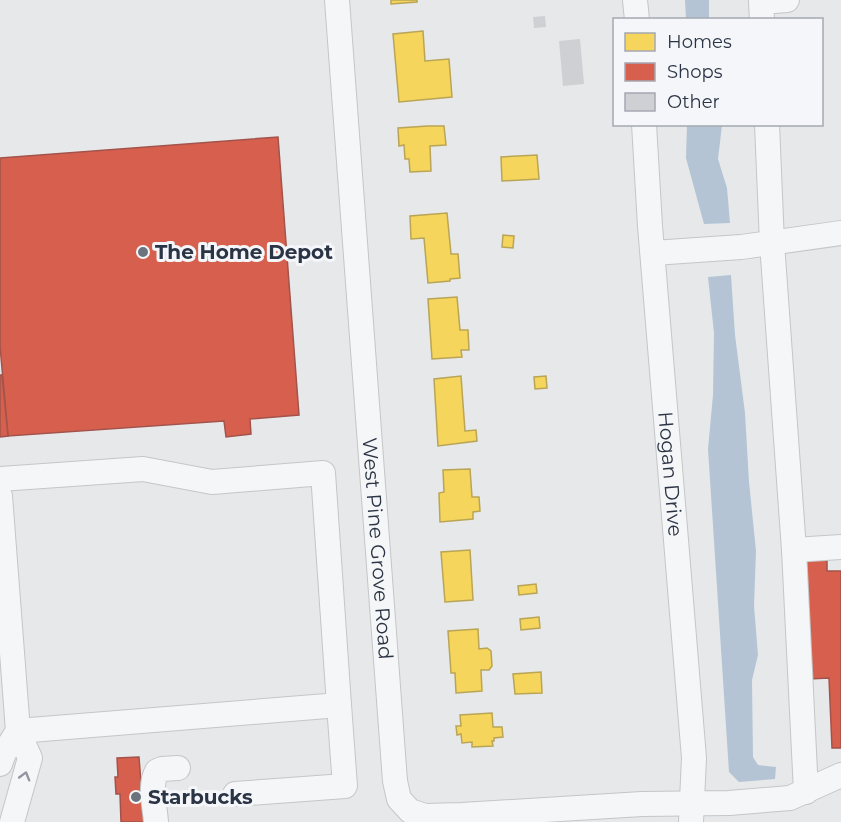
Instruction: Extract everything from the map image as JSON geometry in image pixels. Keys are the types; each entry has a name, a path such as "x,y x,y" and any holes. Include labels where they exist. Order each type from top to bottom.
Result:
{"street":[{"name":"West Pine Grove Road","path":"337,0 395,781 399,799 410,811 425,816 642,804 692,813"},
{"path":"636,0 637,18"},
{"path":"762,18 761,2 787,0"},
{"name":"Hogan Drive","path":"644,126 694,758 692,813"},
{"path":"767,126 772,243 794,550 806,792"},
{"path":"653,253 741,247 841,232"},
{"path":"0,479 143,469 212,482 323,473 345,786 236,794"},
{"path":"0,496 18,731 30,758 12,822"},
{"path":"794,550 841,547"},
{"path":"18,731 339,705"},
{"path":"0,764 18,731"},
{"path":"156,822 154,776 162,769 178,768"},
{"path":"692,813 790,798 841,776"}],"water":[{"path":"685,0 709,0 709,18 686,18"},
{"path":"687,126 722,126 718,159 727,188 730,223 704,224 686,158"},
{"path":"731,275 756,551 754,606 758,655 752,680 753,757 758,765 776,767 775,779 739,782 729,772 708,449 713,395 714,333 708,277"}],"building: Homes":[{"path":"391,0 417,0 417,2 391,4"},
{"path":"423,31 425,61 449,59 452,97 399,102 393,34"},
{"path":"444,126 446,145 430,146 431,171 410,172 409,159 405,159 404,145 399,146 398,128"},
{"path":"537,155 539,179 502,181 501,157"},
{"path":"447,213 451,254 458,254 460,278 428,283 424,238 411,239 410,216"},
{"path":"503,235 514,236 513,248 502,247"},
{"path":"457,297 460,330 468,330 469,350 461,350 462,357 432,359 428,299"},
{"path":"461,376 465,431 476,430 477,441 438,446 434,379"},
{"path":"546,376 547,388 535,389 534,377"},
{"path":"470,469 472,497 479,497 480,511 473,512 473,519 440,522 439,493 444,492 443,470"},
{"path":"470,550 473,600 445,602 441,552"},
{"path":"536,584 537,593 519,595 518,586"},
{"path":"539,617 540,628 521,630 520,619"},
{"path":"478,629 479,649 487,648 491,651 492,666 489,670 481,670 482,691 456,693 455,673 451,673 448,631"},
{"path":"541,672 542,693 515,694 513,674"},
{"path":"492,713 493,727 502,727 503,737 494,738 493,746 472,747 472,742 462,743 461,734 457,735 456,726 461,726 460,715"}],"building: Shops":[{"name":"The Home Depot","path":"278,137 299,415 250,419 251,434 226,437 224,421 8,436 0,346 0,158"},
{"path":"0,375 2,375 8,436 0,437"},
{"path":"827,557 827,571 841,571 841,748 832,748 829,678 809,679 804,558"},
{"path":"139,757 144,822 121,822 120,794 116,794 117,758"}],"building: Other":[{"path":"545,16 546,27 534,28 533,17"},
{"path":"580,39 584,84 563,86 559,41"}],"place":[{"name":"The Home Depot","path":"143,252"},
{"name":"Starbucks","path":"136,797"}]}
